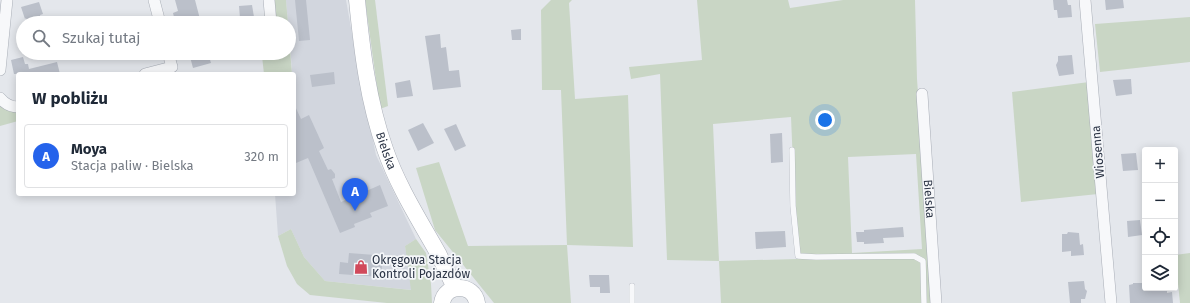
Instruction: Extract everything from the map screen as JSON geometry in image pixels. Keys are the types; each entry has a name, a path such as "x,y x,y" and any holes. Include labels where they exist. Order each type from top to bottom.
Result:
{"street":[{"path":"0,70 7,0"},
{"path":"154,0 158,16"},
{"path":"269,0 270,16"},
{"name":"Bielska","path":"357,0 370,98 385,151 400,185 455,288"},
{"name":"Wiosenna","path":"1085,0 1111,303"},
{"path":"153,72 172,67 170,60"},
{"name":"Bielska","path":"922,94 936,303"},
{"path":"0,98 12,107 16,107"},
{"path":"442,303 445,294 455,288 466,288 474,295 477,303"}],"lane":[{"path":"792,150 793,206 798,256 914,256 923,261 924,303"},
{"path":"632,286 632,303"}],"shaded area":[{"path":"286,0 346,0 376,155 416,239 405,246 412,290 325,281 304,257 291,229 278,236 275,196 296,196 296,72 292,72 291,60 296,60 296,16 287,16"}],"green space":[{"path":"273,0 286,0 287,16 274,16"},
{"path":"365,0 375,0 388,106 380,109"},
{"path":"551,0 572,0 569,3 575,99 628,95 633,247 567,245 561,90 542,90 541,10"},
{"path":"697,0 788,0 790,8 843,0 915,0 917,79 933,303 721,303 719,261 667,260 660,74 631,79 629,67 702,60","holes":["791,117 797,259 719,261 713,124","916,154 922,249 852,253 848,157"]},
{"path":"1190,17 1190,62 1100,72 1095,24"},
{"path":"262,60 291,60 292,72 264,72"},
{"path":"1089,82 1098,194 1021,202 1012,92"},
{"path":"0,103 16,110 16,122 0,126"},
{"path":"439,162 468,246 567,245 571,303 494,303 435,230 416,168"},
{"path":"291,229 304,257 325,281 411,290 405,246 416,239 426,253 431,284 432,303 387,303 310,295 297,284 287,266 278,236"},
{"path":"1190,253 1190,303 1180,303 1178,284 1178,255"}],"building":[{"path":"175,0 195,0 199,16 174,16 173,13 178,11"},
{"path":"295,0 306,0 310,40 299,41"},
{"path":"1053,0 1067,0 1068,5 1071,5 1072,17 1058,18 1057,10 1054,10"},
{"path":"1105,0 1123,0 1124,8 1106,10"},
{"path":"39,2 43,14 40,16 24,16 21,7"},
{"path":"252,5 254,16 240,16 239,6"},
{"path":"521,29 521,40 512,40 511,30"},
{"path":"440,34 441,48 446,47 449,71 459,70 461,87 433,90 425,36"},
{"path":"1072,55 1074,74 1059,76 1056,65 1058,56"},
{"path":"16,59 16,60 24,60 25,64 28,64 29,69 57,62 60,72 16,72 16,74 14,74 11,60"},
{"path":"191,60 210,60 211,63 193,68"},
{"path":"334,72 335,84 312,87 310,75"},
{"path":"1131,79 1132,94 1116,96 1113,80"},
{"path":"410,80 413,96 397,98 395,83"},
{"path":"296,108 301,119 309,115 324,148 319,151 328,170 331,169 335,174 335,178 332,179 341,202 380,185 388,206 370,213 372,217 354,224 355,227 340,233 308,158 296,163"},
{"path":"423,123 434,143 418,151 408,130"},
{"path":"456,124 466,146 455,151 444,129"},
{"path":"782,133 783,162 771,163 770,134"},
{"path":"1136,153 1138,170 1123,171 1121,154"},
{"path":"1140,220 1142,235 1128,237 1127,221"},
{"path":"903,227 904,237 883,238 884,243 864,244 864,242 857,242 856,232"},
{"path":"785,231 786,247 756,249 755,232"},
{"path":"1068,232 1079,233 1080,245 1083,244 1084,255 1071,256 1071,251 1062,252 1062,234 1067,234"},
{"name":"Okręgowa Stacja Kontroli Pojazdów","path":"349,253 375,255 374,264 382,265 381,277 339,274 340,262 348,263"},
{"path":"589,275 609,275 610,293 600,293 600,287 590,287"},
{"path":"1084,281 1085,289 1087,291 1085,299 1081,299 1081,303 1070,303 1068,282"},
{"path":"1142,283 1142,291 1172,292 1173,303 1130,303 1129,285"}],"place":[{"name":"Moya","path":"355,211"},
{"name":"Okręgowa Stacja Kontroli Pojazdów","path":"361,267"}]}
